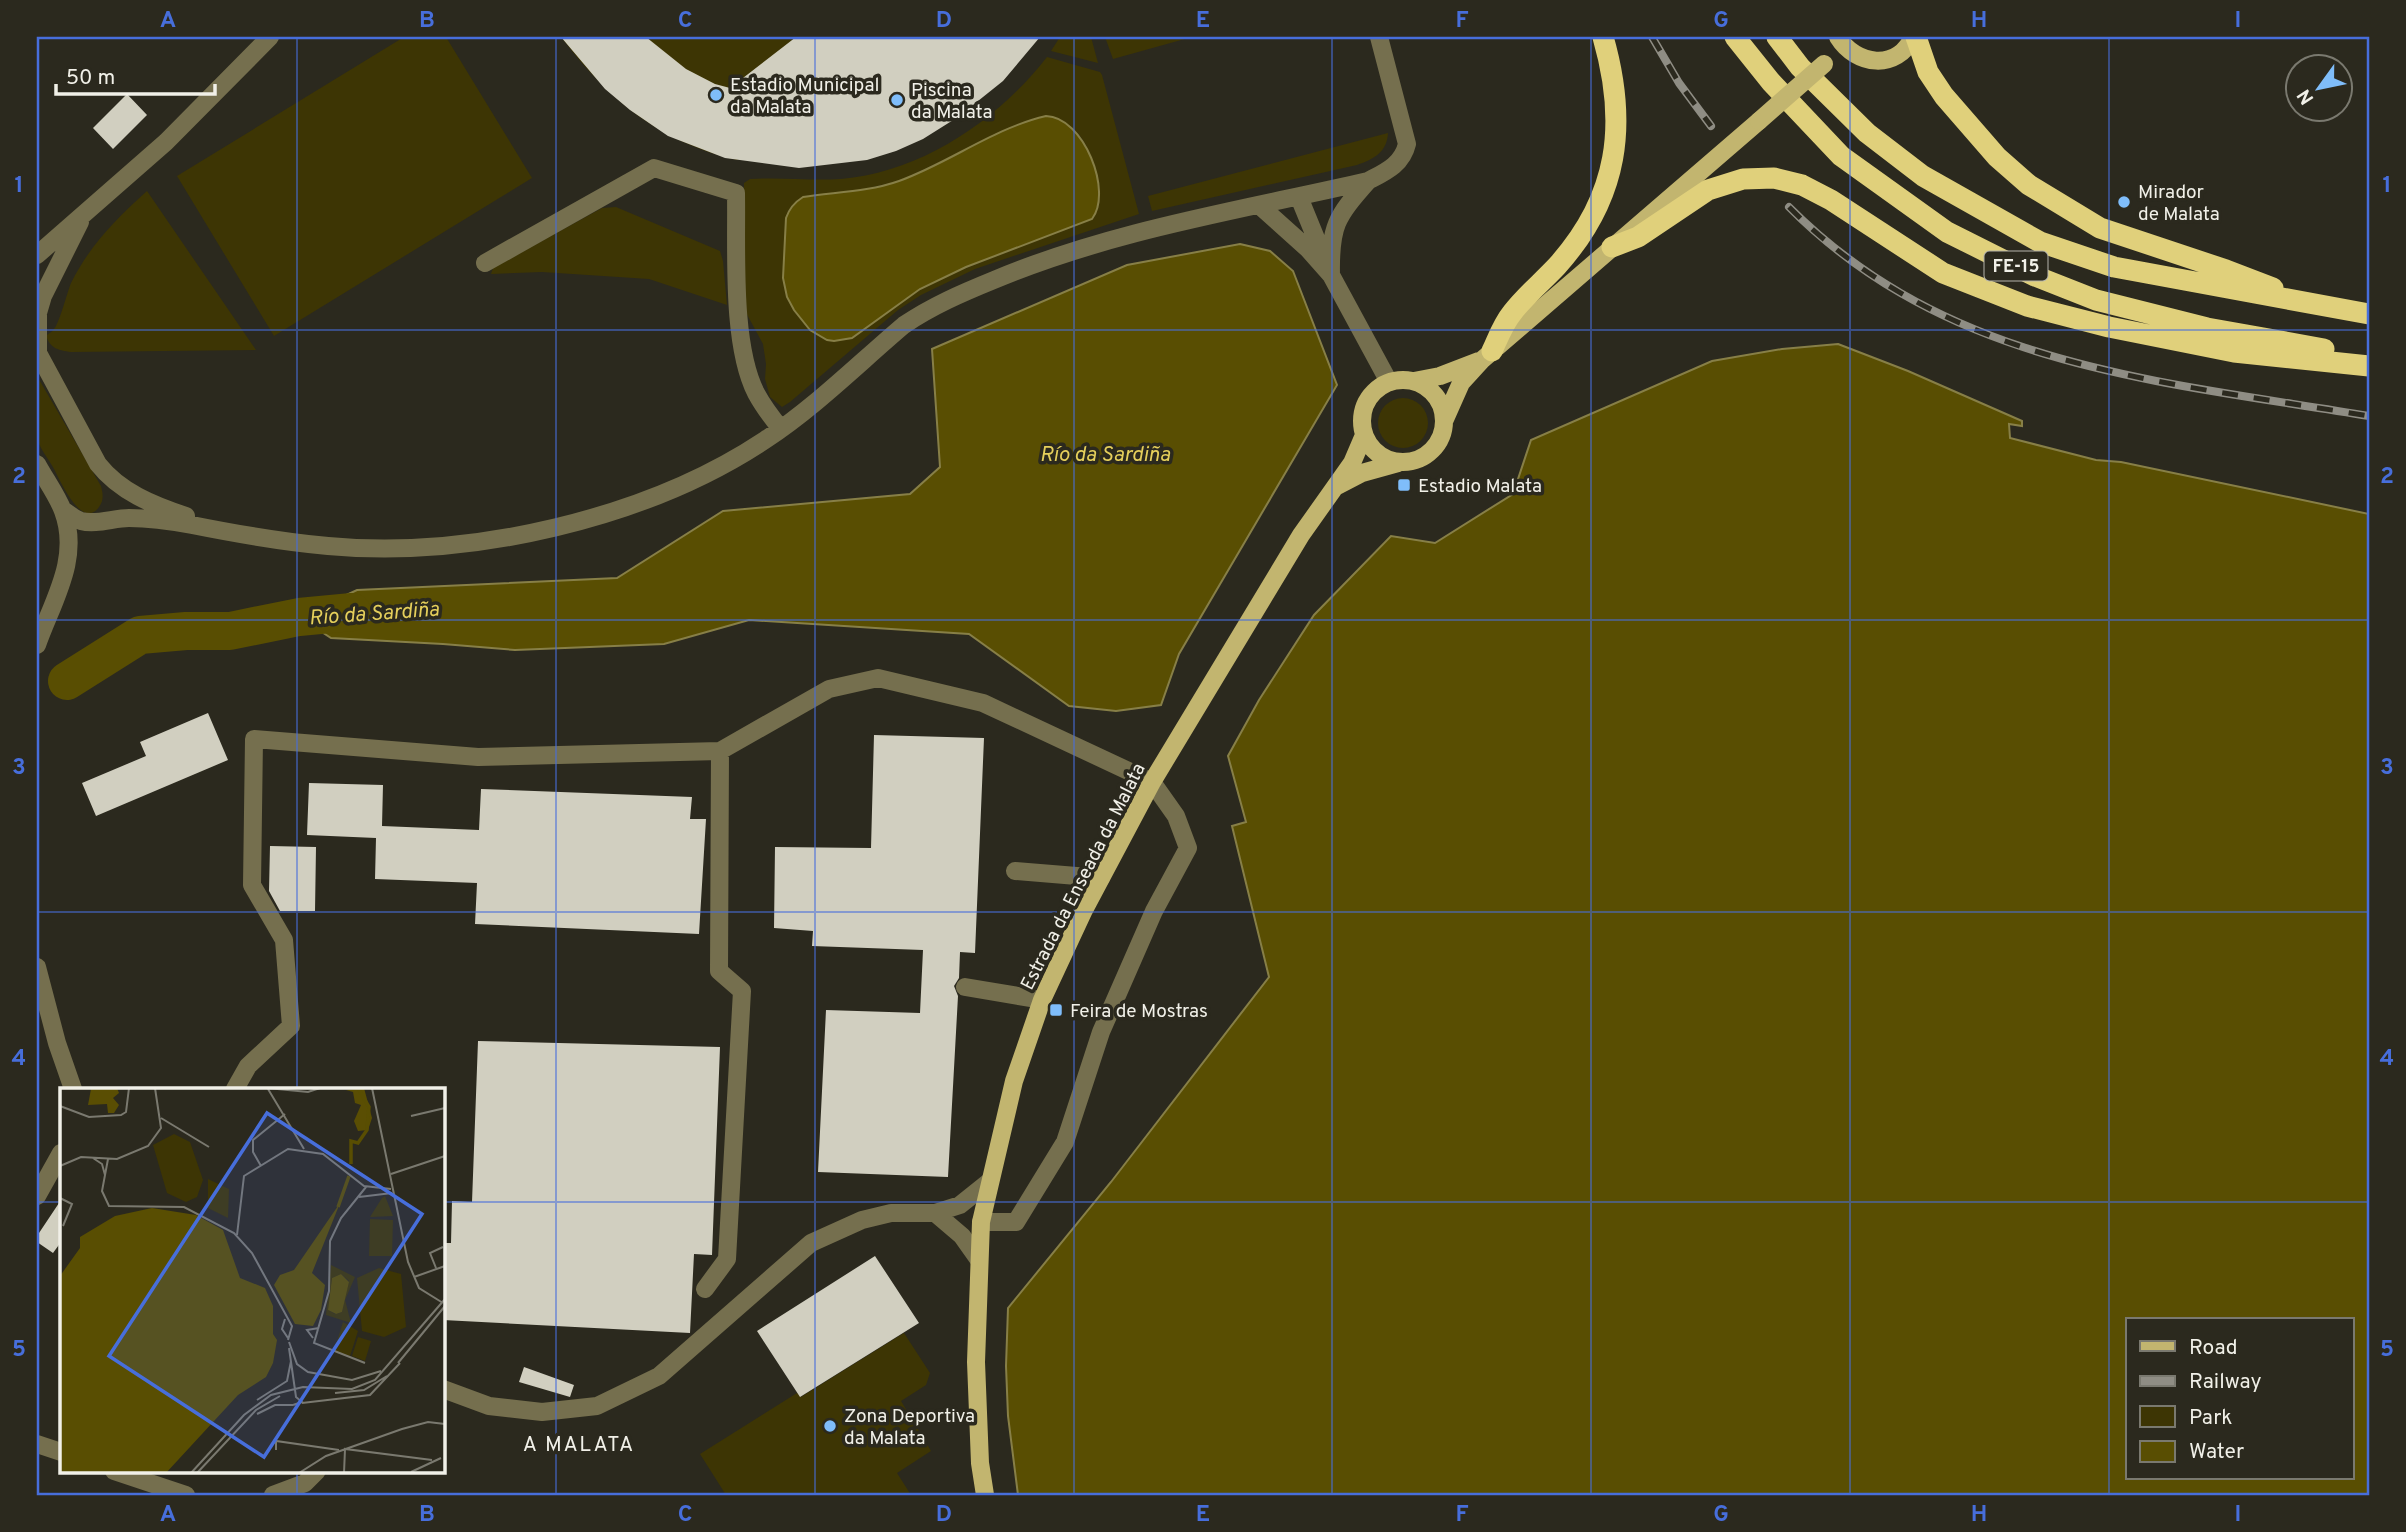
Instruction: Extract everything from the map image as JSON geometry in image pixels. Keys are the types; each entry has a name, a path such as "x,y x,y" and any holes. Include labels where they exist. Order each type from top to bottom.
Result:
{"highway":[{"path":"1487,355 1512,313 1559,264 1586,228 1605,190 1614,155 1618,119 1614,76 1603,37"},
{"name":"FE-15","path":"1735,37 1771,82 1841,156 1947,232 2035,276 2096,300 2207,328 2369,356"},
{"name":"FE-15","path":"1777,37 1800,68 1867,133 1923,176 2040,242 2114,267 2369,314"},
{"path":"1914,37 1928,72 1944,96 1997,158 2029,185 2100,228 2227,270 2317,305"},
{"path":"1612,247 1638,237 1708,190 1743,179 1774,178 1802,185 1831,200 1942,273 2027,306 2109,327 2234,352 2369,366"}],"main road":[{"path":"1487,355 1440,376 1389,382 1377,389 1368,400 1363,413 1364,435 1374,451 1385,459 1398,463 1410,463 1432,452 1440,442 1445,419 1461,383 1487,355 1824,64 1841,42 1854,55 1865,60 1878,61 1901,52 1914,37"},
{"path":"1414,381 1426,386 1436,395 1445,419"},
{"name":"Estrada da Enseada da Malata","path":"985,1495 980,1463 977,1374 981,1222 1014,1081 1042,1000 1101,878 1152,782 1301,535 1352,463 1364,435"},
{"name":"Estrada da Enseada da Malata","path":"1337,486 1362,473 1398,463"}],"street":[{"path":"37,255 166,142 270,37"},
{"path":"1331,275 1331,253 1336,223 1345,206 1368,181 1397,163 1404,155 1407,144 1379,37"},
{"path":"485,263 654,168 736,193 737,307 744,354 755,391 781,429"},
{"path":"63,510 82,522 147,519 282,541 362,548 435,546 508,537 607,513 648,499 746,452 781,429 904,325 940,303 1077,249 1149,229 1368,181"},
{"path":"1299,197 1331,275 1389,382"},
{"path":"1259,205 1308,249 1331,275"},
{"path":"84,214 43,296 38,313 37,351 98,464 108,476 139,497 226,531"},
{"path":"37,464 63,510 68,530 69,557 59,593 37,645"},
{"path":"235,1088 247,1066 291,1026 284,940 252,885 254,738 478,757 720,751 829,689 878,678 983,703 1152,782 1176,816 1188,848 1154,911 1101,1032 1065,1142 1017,1222 981,1222"},
{"path":"705,1289 727,1259 742,991 719,971 720,751"},
{"path":"1015,871 1101,878"},
{"path":"37,967 57,1043 73,1088"},
{"path":"965,987 1042,1000"},
{"path":"37,1196 60,1155"},
{"path":"444,1390 489,1406 542,1412 597,1406 659,1376 811,1243 862,1220 891,1213 935,1213 960,1206 990,1181"},
{"path":"935,1213 962,1236 979,1260"},
{"path":"37,1444 60,1452"},
{"path":"117,1472 186,1495"},
{"path":"273,1495 305,1483 316,1472"}],"green space":[{"path":"404,37 446,37 532,178 274,336 177,176"},
{"name":"Estadio Municipal da Malata","path":"561,37 897,37 737,160 683,142 638,115 598,80"},
{"path":"1060,37 1091,37 1098,63 1051,51"},
{"path":"1105,37 1192,37 1113,59"},
{"path":"1047,57 1100,72 1139,214 975,269 921,295 898,310 782,407 770,397 765,379 763,344 744,309 744,183 750,179 841,179 900,166 956,139 1006,102","holes":["1051,116 1067,124 1078,134 1091,159 1094,188 1092,219 946,276 907,297 852,338 810,330 794,310 788,211 804,196 851,192 899,181 999,134 1040,118"]},
{"path":"1388,133 1382,150 1357,165 1152,211 1148,196"},
{"path":"147,191 256,350 71,352 50,344 46,336 56,326 71,283 87,257 114,222"},
{"path":"616,207 720,251 727,305 649,279 542,272 491,274 493,268 602,208"},
{"path":"37,376 101,486 102,502 92,513 86,513 72,501 39,444 36,427"},
{"path":"1403,398 1420,406 1428,423 1420,440 1403,448 1386,440 1378,423 1386,406"},
{"name":"Zona Deportiva da Malata","path":"904,1333 930,1373 926,1385 901,1401 931,1451 897,1473 911,1495 726,1495 700,1454 797,1393 801,1397"}],"water":[{"path":"1046,116 1060,120 1072,129 1091,158 1099,192 1098,207 1092,219 966,267 920,289 852,338 827,340 810,330 787,297 783,278 786,218 797,201 803,197 863,190 899,181 1008,129"},
{"name":"Río da Sardiña","path":"1240,244 1270,251 1293,271 1337,385 1179,654 1161,705 1116,711 1069,706 969,634 749,620 664,644 515,650 331,638 299,617 357,590 617,578 723,511 910,494 940,467 932,349 1127,265"},
{"path":"1838,344 1908,371 2022,421 2022,426 2009,424 2010,438 2096,460 2121,462 2369,514 2369,1495 1018,1495 1008,1416 1008,1308 1111,1182 1269,977 1232,826 1246,822 1228,756 1259,700 1314,615 1391,536 1435,543 1513,494 1531,440 1712,361 1782,349"}],"building":[{"path":"561,37 646,37 686,69 715,84 730,88 796,37 1040,37 1003,81 958,117 923,139 867,160 799,168 725,158 668,136 605,89"},
{"path":"127,94 147,115 113,149 93,128"},
{"path":"208,713 228,760 96,816 82,783 146,756 140,742"},
{"path":"874,735 984,738 975,953 960,952 959,978 954,986 958,996 948,1177 818,1172 826,1010 920,1013 923,950 812,946 813,931 774,928 775,847 871,848"},
{"path":"309,783 383,785 382,826 479,830 481,789 692,797 690,819 706,819 699,934 475,924 477,883 375,879 376,838 307,835"},
{"path":"270,846 316,847 315,911 280,911 269,891"},
{"path":"478,1041 720,1047 712,1255 694,1254 690,1333 444,1320 444,1243 451,1243 452,1201 472,1202"},
{"path":"60,1202 60,1243 53,1253 37,1242 37,1236"},
{"name":"Zona Deportiva da Malata","path":"875,1256 919,1323 800,1397 757,1331"},
{"path":"524,1367 574,1385 570,1397 519,1382"}],"waterway":[{"name":"Río da Sardiña","path":"67,681 140,635 230,631 299,617 352,612"}],"railway":[{"path":"1652,37 1679,83 1711,126"},
{"path":"1789,207 1851,260 1917,302 1987,334 2060,358 2135,377 2369,416"}],"place":[{"name":"Estadio Municipal da Malata","path":"716,95"},
{"name":"Piscina da Malata","path":"897,100"},
{"name":"Mirador de Malata","path":"2124,202"},
{"name":"Estadio Malata","path":"1404,485"},
{"name":"Feira de Mostras","path":"1056,1010"},
{"name":"Zona Deportiva da Malata","path":"830,1426"}],"district":[{"name":"A MALATA","path":"579,1444"}]}
